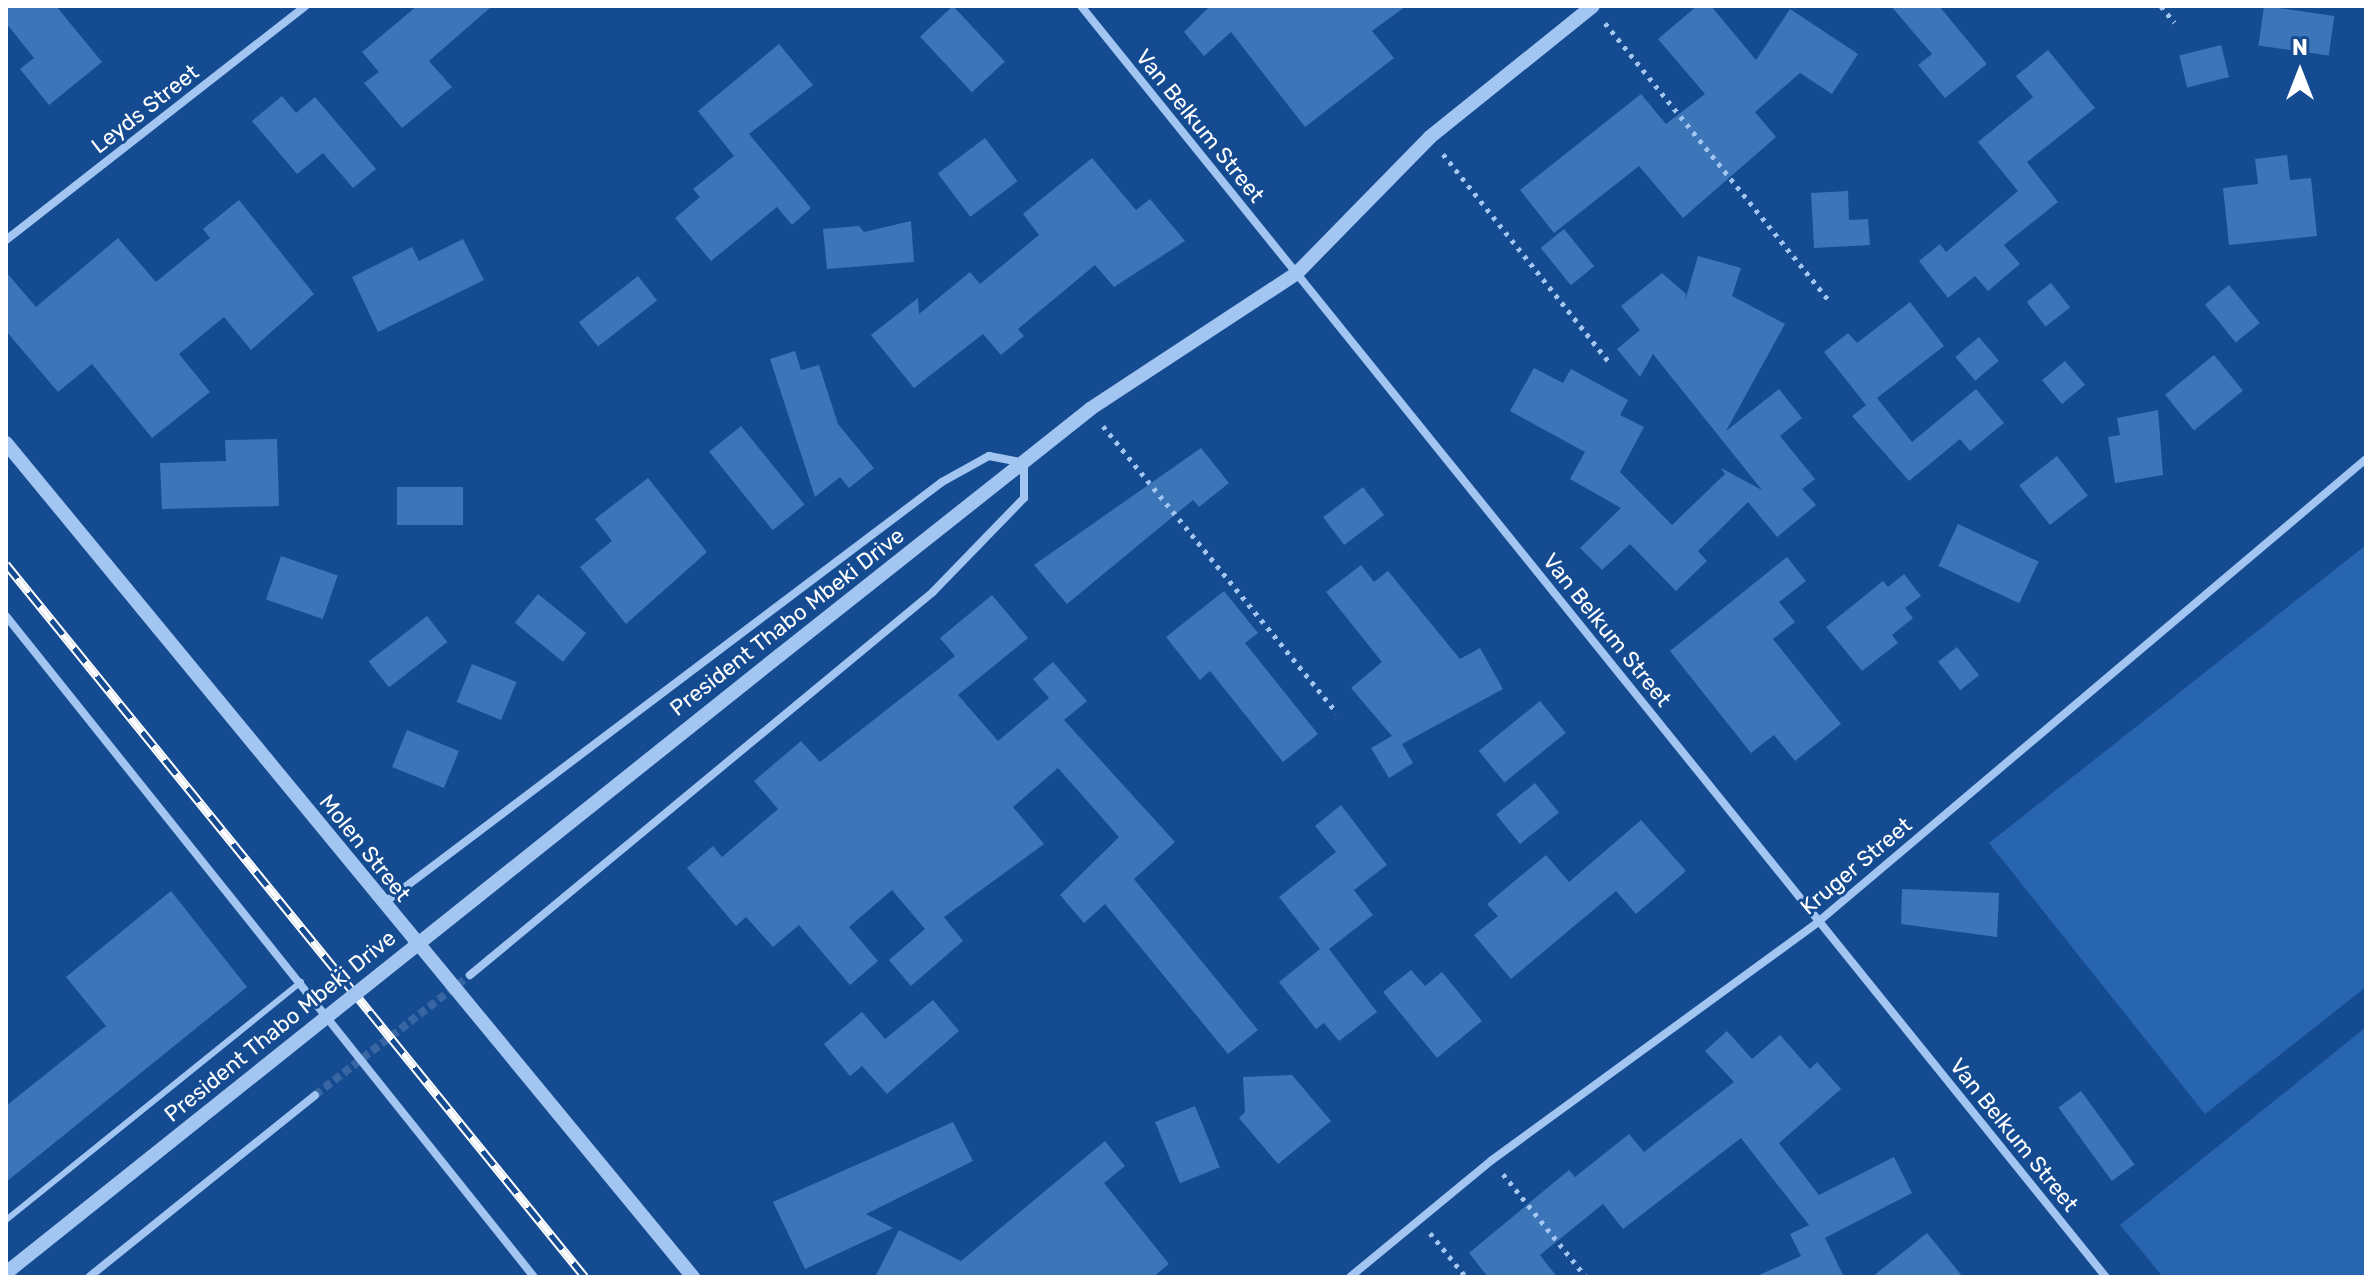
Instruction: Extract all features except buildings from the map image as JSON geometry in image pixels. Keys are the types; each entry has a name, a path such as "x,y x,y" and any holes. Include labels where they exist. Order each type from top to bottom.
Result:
{"street":[{"name":"Leyds Street","path":"6,240 306,6"},
{"name":"Van Belkum Street","path":"1081,6 2106,1277"},
{"name":"President Thabo Mbeki Drive","path":"6,1273 1090,409 1297,273 1430,137 1592,7"},
{"name":"Molen Street","path":"6,443 202,675 382,906 693,1277"},
{"path":"382,906 942,482 989,456 1024,463 1024,498 933,592 470,975"},
{"name":"Kruger Street","path":"1350,1277 1492,1160 1818,922 2366,459"},
{"path":"6,616 534,1277"},
{"path":"89,1277 315,1095"}],"lane":[{"path":"6,1220 301,982"}],"path":[{"path":"2161,6 2174,22"},
{"path":"1592,7 1828,299"},
{"path":"1430,137 1609,362"},
{"path":"1090,409 1337,713"},
{"path":"1492,1160 1586,1277"},
{"path":"1420,1220 1466,1277"}],"shaded area":[{"path":"2366,545 2366,987 2205,1114 1989,843"},
{"path":"2366,1027 2366,1277 2163,1277 2120,1225"}],"tunnel":[{"path":"315,1095 470,975"}],"railway":[{"path":"6,564 585,1277"}]}
